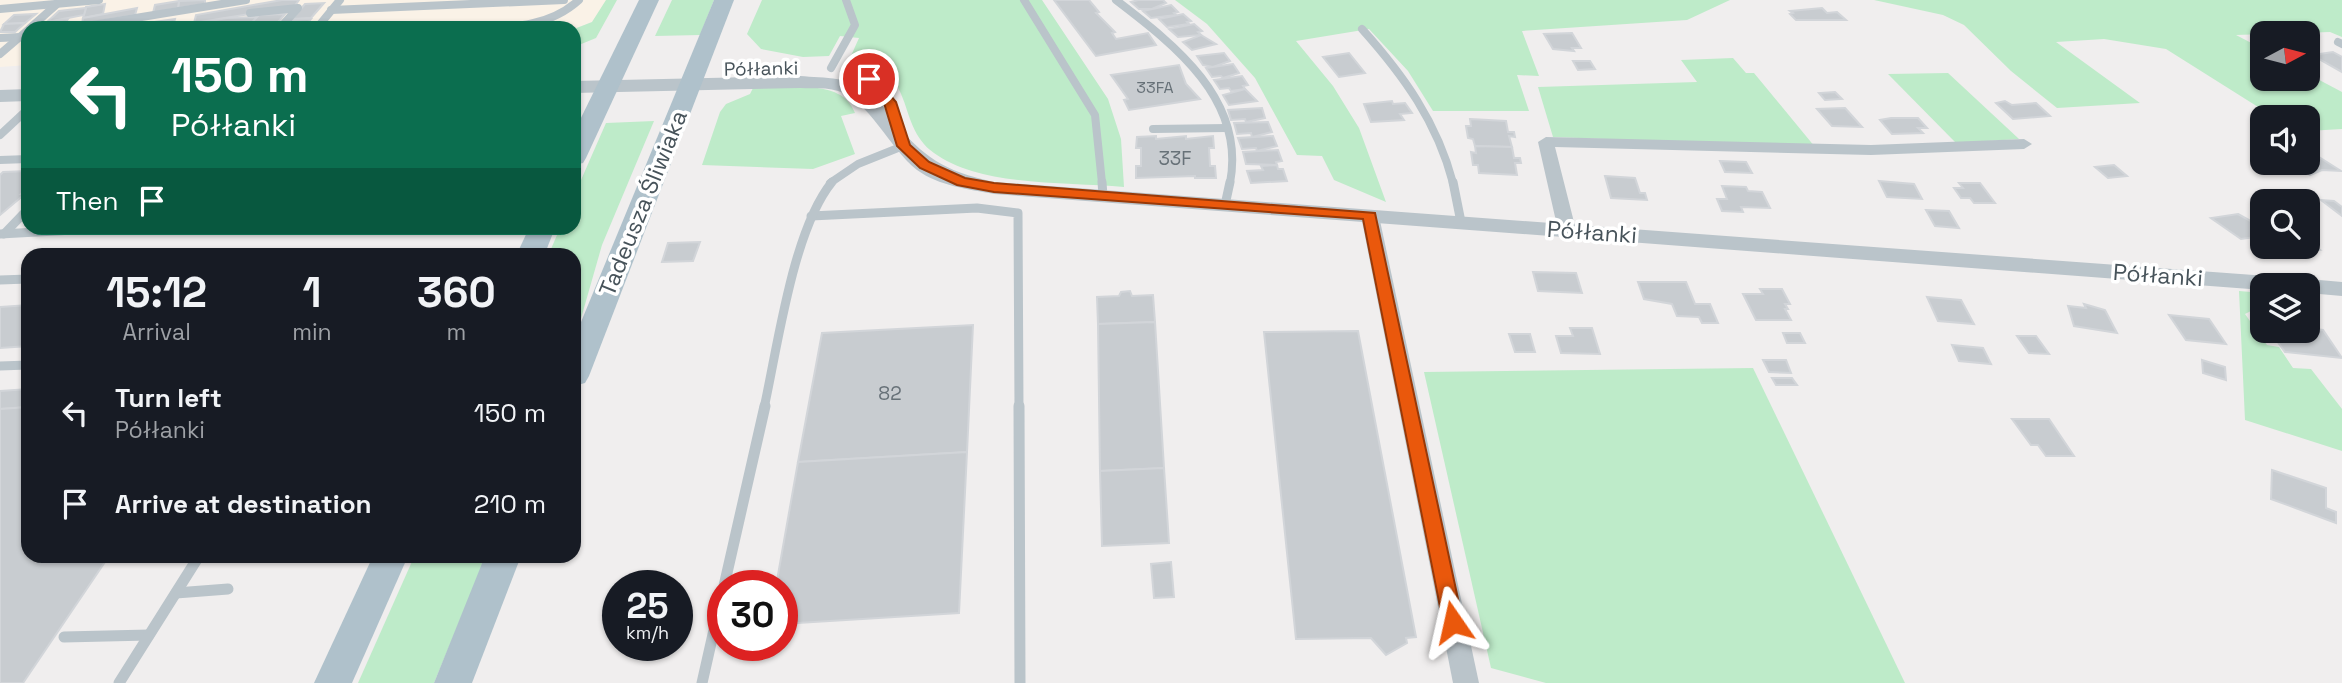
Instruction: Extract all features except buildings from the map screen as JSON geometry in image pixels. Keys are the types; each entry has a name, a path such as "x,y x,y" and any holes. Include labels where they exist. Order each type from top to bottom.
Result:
{"main road":[{"path":"581,142 609,78 649,0"},
{"name":"Tadeusza Śliwiaka","path":"581,358 724,0"},
{"path":"333,683 388,563"},
{"path":"453,683 500,563"}],"street":[{"name":"Półłanki","path":"581,73 609,78 693,77 831,68 860,75 878,85 897,119 904,146"},
{"name":"Półłanki","path":"693,77 813,82 847,87 867,97 881,121 924,165 962,182 994,188 2250,282"},
{"name":"Półłanki","path":"581,85 609,78"},
{"path":"0,96 21,95"},
{"path":"1567,230 1546,142 1871,150 2024,145"},
{"path":"1370,216 1466,683"},
{"path":"2320,287 2342,289"}],"lane":[{"path":"38,21 61,0"},
{"path":"0,9 99,0"},
{"path":"117,21 246,0"},
{"path":"322,21 340,0"},
{"path":"331,10 466,2 564,0"},
{"path":"545,21 559,16 579,0"},
{"path":"831,68 855,25 846,0"},
{"path":"1024,0 1096,115 1103,196"},
{"path":"1116,0 1183,53 1213,94 1227,128 1233,154 1226,205"},
{"path":"250,13 298,8 286,21"},
{"path":"1362,29 1424,104 1448,159 1461,222"},
{"path":"0,38 21,36"},
{"path":"0,54 21,38"},
{"path":"0,135 21,116"},
{"path":"1153,129 1227,128"},
{"path":"727,570 799,253 811,216 828,182 836,175 904,146"},
{"path":"0,160 21,159"},
{"path":"811,216 977,208 1018,213 1020,683"},
{"path":"2,234 21,216"},
{"path":"2,234 21,233"},
{"path":"0,280 21,279"},
{"path":"0,366 21,365"},
{"path":"119,683 195,563"},
{"path":"176,593 228,589"},
{"path":"64,637 149,635"},
{"path":"702,683 707,660"}],"shaded area":[{"path":"0,0 607,0 592,22 581,26 581,21 21,21 21,66 0,67"}],"green space":[{"path":"606,0 617,0 596,38 581,44 581,26 592,22"},
{"path":"672,0 714,0 700,35 655,36"},
{"path":"762,0 1042,0 1108,99 1121,139 1124,187 1025,181 975,172 953,164 934,153 922,141 897,86 887,74 872,65 850,58 859,38 840,36 829,56 803,57 761,49 747,34"},
{"path":"1175,0 1730,0 1687,20 1522,31 1539,76 1517,75 1529,111 1433,111 1408,71 1369,29 1296,41 1333,86 1359,128 1386,202 1334,180 1322,156 1297,155 1255,78 1207,24"},
{"path":"1874,0 2342,0 2342,37 2330,32 2320,32 2320,21 2250,21 2250,35 2236,35 2250,42 2250,91 2320,91 2320,80 2342,92 2342,129 2320,130 2320,105 2255,105 2166,49 2104,39 2056,42 2140,103 2057,108 2011,71 1964,25 1943,15"},
{"path":"1733,58 1746,73 1754,73 1815,147 1553,137 1538,87 1697,82 1681,60"},
{"path":"1948,73 2019,139 1956,143 1888,74"},
{"path":"812,87 838,94 852,106 855,113 841,116 855,154 813,169 702,165 720,112 726,104 750,94 753,88"},
{"path":"654,121 602,245 581,318 581,248 551,248 557,235 581,235 581,180 606,123"},
{"path":"2239,291 2250,292 2250,312 2245,314 2250,321 2250,343 2266,343 2279,347 2293,368 2311,369 2342,409 2342,451 2245,420"},
{"path":"1753,368 1905,683 1546,683 1491,668 1424,372"},
{"path":"411,563 484,563 434,683 358,683"}],"route":[{"path":"869,79 880,87 890,102 904,146 912,155 935,172 962,182 994,188 1370,216 1453,622"}]}
